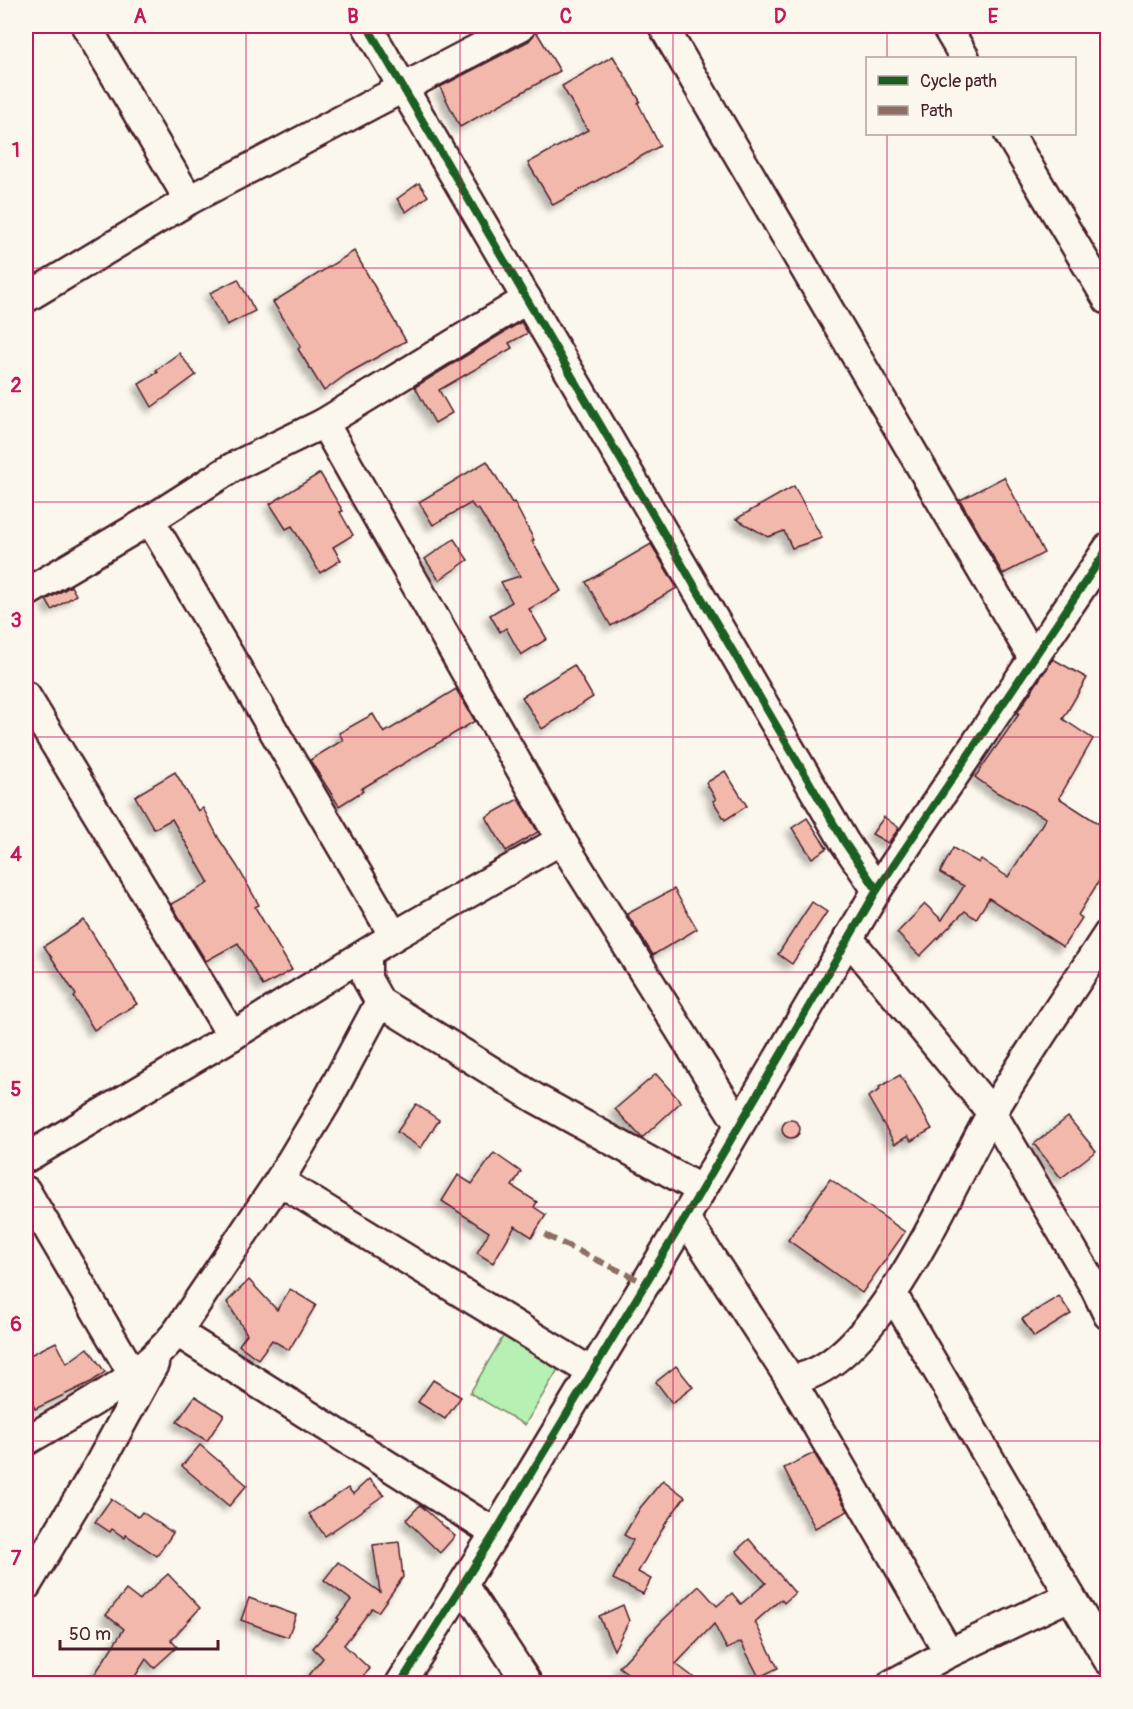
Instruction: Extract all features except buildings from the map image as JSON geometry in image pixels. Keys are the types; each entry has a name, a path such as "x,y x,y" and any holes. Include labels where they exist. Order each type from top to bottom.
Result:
{"street":[{"path":"86,26 189,200"},
{"path":"368,26 845,843 877,890"},
{"path":"26,298 189,200 521,26"},
{"path":"663,26 1034,660"},
{"path":"946,26 964,57"},
{"path":"1010,135 1107,300"},
{"path":"26,593 150,520 232,467 324,423 527,299"},
{"path":"324,423 561,840 738,1123"},
{"path":"150,520 394,936"},
{"path":"400,1683 495,1533 590,1371 685,1218 738,1123 877,890 1034,660 1107,548"},
{"path":"26,696 232,1036"},
{"path":"26,1158 232,1036 367,952 561,840"},
{"path":"790,1379 804,1378 825,1368 866,1329 894,1294 992,1113 1107,934"},
{"path":"848,938 992,1113 1101,1280 1107,1315"},
{"path":"367,952 367,979 380,1002 535,1098 700,1189"},
{"path":"26,1441 134,1376 158,1355 177,1332 279,1181 327,1101 380,1002"},
{"path":"279,1181 590,1371"},
{"path":"26,1191 134,1376"},
{"path":"685,1218 790,1379 949,1653"},
{"path":"894,1294 1107,1660"},
{"path":"177,1332 495,1533"},
{"path":"26,1586 98,1467 158,1355"},
{"path":"463,1585 528,1683"},
{"path":"892,1683 949,1653 1070,1596"}],"green space":[{"path":"505,1333 560,1366 525,1425 470,1393"}],"marked path":[{"path":"545,1235 645,1283"}],"cycle path":[{"path":"367,26 845,843 877,890"},
{"path":"400,1684 495,1533 685,1218 877,890 1108,548"}]}
